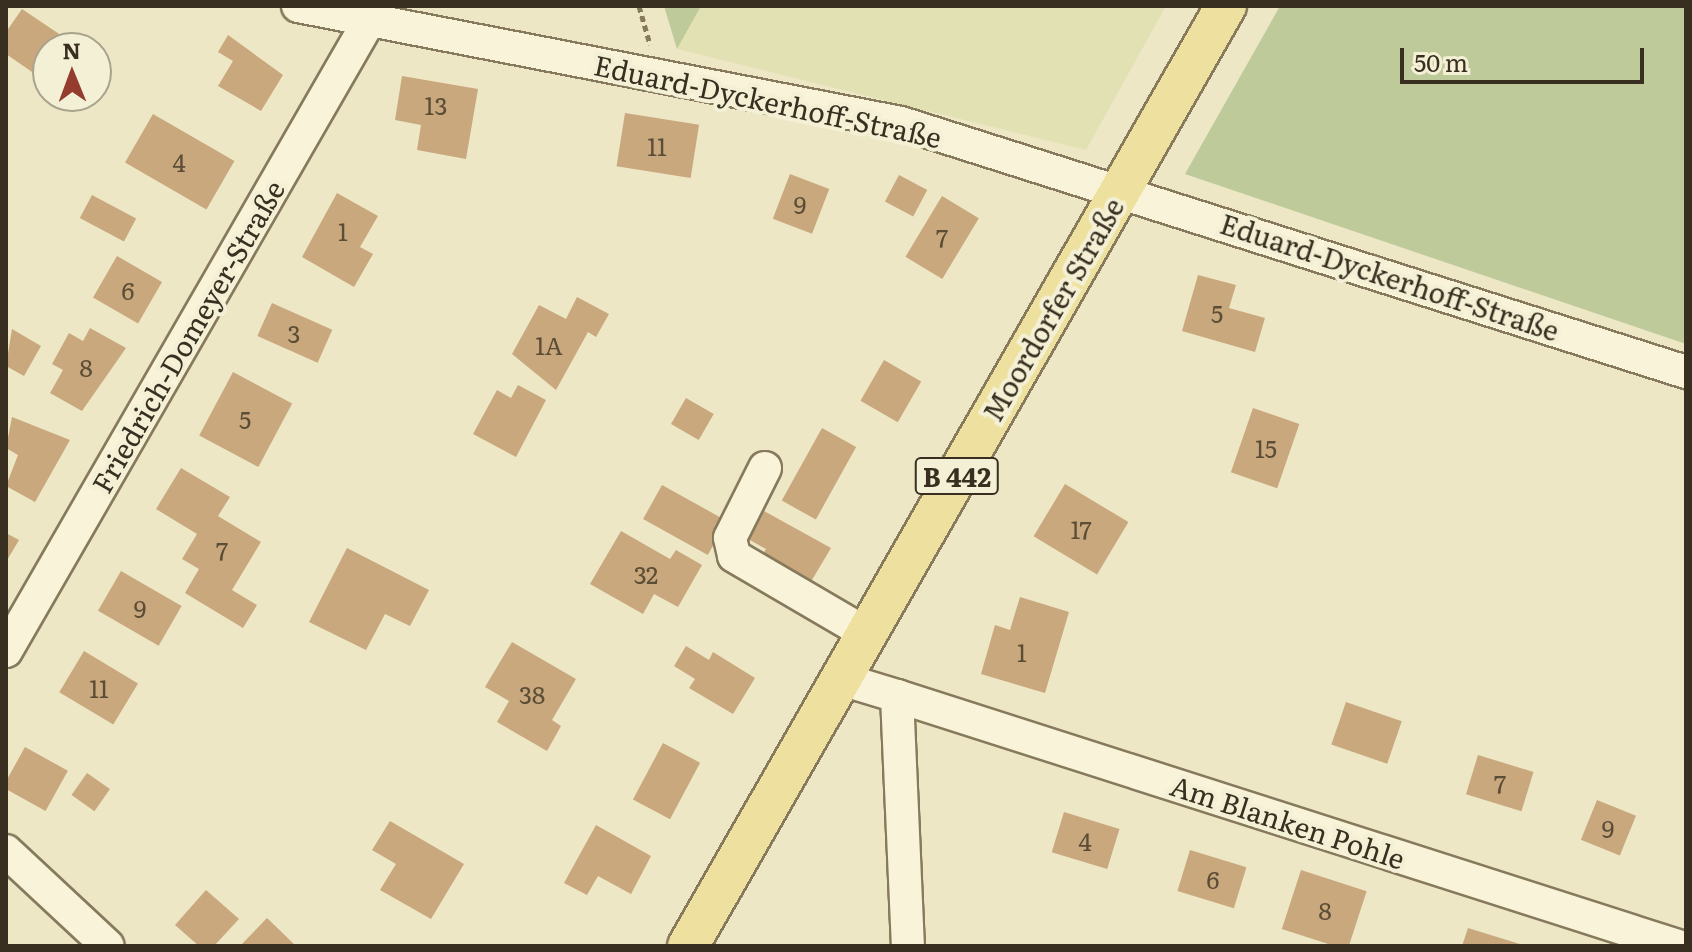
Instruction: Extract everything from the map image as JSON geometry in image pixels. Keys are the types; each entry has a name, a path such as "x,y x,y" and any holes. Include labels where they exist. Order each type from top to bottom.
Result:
{"main road":[{"name":"Moordorfer Straße","path":"688,946 1226,6"}],"street":[{"name":"Eduard-Dyckerhoff-Straße","path":"298,6 370,13 901,123 1122,189 1686,372"},
{"name":"Friedrich-Domeyer-Straße","path":"6,651 370,13"},
{"path":"765,468 730,538 734,556 866,633"},
{"name":"Am Blanken Pohle","path":"841,679 1678,946"},
{"path":"897,696 908,946"},
{"path":"6,851 108,946"}],"green space":[{"path":"664,6 701,6 677,49"},
{"path":"701,6 1166,6 1086,150 677,49"},
{"path":"1280,6 1686,6 1686,344 1185,174"}],"building":[{"path":"22,9 56,32 32,32 32,72 6,54 6,32"},
{"path":"228,35 283,75 261,111 218,86 233,61 218,52"},
{"path":"402,76 478,89 466,159 417,150 421,125 395,120"},
{"path":"625,113 699,125 691,178 617,166"},
{"path":"153,114 234,161 206,209 125,162"},
{"path":"790,174 829,189 812,234 773,219"},
{"path":"899,175 927,190 913,217 885,201"},
{"path":"337,193 378,216 360,247 373,254 354,287 302,257"},
{"path":"92,195 136,218 124,241 80,218"},
{"path":"942,196 979,218 942,279 905,257"},
{"path":"117,256 162,282 138,324 93,298"},
{"path":"1198,275 1236,285 1229,308 1265,318 1255,352 1182,331"},
{"path":"577,297 609,314 596,337 588,332 556,390 512,354 539,305 566,319"},
{"path":"272,303 332,330 318,363 257,336"},
{"path":"90,328 126,348 82,411 50,393 63,370 52,364 69,333 83,341"},
{"path":"12,329 41,346 24,376 6,366"},
{"path":"884,360 921,382 898,422 860,401"},
{"path":"233,372 292,403 258,467 199,436"},
{"path":"518,385 546,400 516,457 473,434 497,390 511,398"},
{"path":"686,398 714,414 699,440 671,424"},
{"path":"1253,408 1299,424 1277,488 1231,472"},
{"path":"12,417 70,440 35,502 6,486 18,455 6,448"},
{"path":"822,428 856,447 816,520 782,501"},
{"path":"181,468 230,497 218,516 261,542 232,590 257,605 243,628 185,593 199,569 182,559 197,534 156,509"},
{"path":"1065,484 1128,522 1097,574 1034,536"},
{"path":"662,485 727,521 708,555 643,519"},
{"path":"764,511 831,548 809,585 761,557 766,549 748,539"},
{"path":"621,531 670,559 676,550 702,565 678,607 654,594 643,614 590,584"},
{"path":"6,533 19,540 6,562"},
{"path":"347,548 429,590 410,626 385,614 366,650 309,622"},
{"path":"121,571 182,606 159,646 98,611"},
{"path":"1020,597 1069,612 1045,693 981,674 995,625 1010,630"},
{"path":"512,642 576,679 552,720 561,726 547,751 497,722 509,701 485,687"},
{"path":"686,646 709,660 713,652 755,678 733,714 689,688 695,679 674,666"},
{"path":"84,651 138,683 113,725 59,692"},
{"path":"1346,702 1402,721 1387,764 1331,745"},
{"path":"663,743 700,763 670,819 633,800"},
{"path":"25,747 68,771 46,811 6,789 6,781"},
{"path":"1478,755 1533,772 1521,811 1466,794"},
{"path":"87,773 110,789 94,811 72,795"},
{"path":"1597,800 1636,816 1620,856 1581,840"},
{"path":"1064,812 1119,829 1107,869 1052,852"},
{"path":"390,821 464,864 431,919 380,890 396,864 372,850"},
{"path":"596,825 651,856 631,894 598,876 587,895 564,883"},
{"path":"1190,850 1246,867 1234,908 1177,891"},
{"path":"1301,870 1367,891 1349,946 1334,946 1282,929"},
{"path":"206,890 239,919 214,946 199,946 175,925"},
{"path":"267,918 296,946 240,946"},
{"path":"1468,928 1523,945 1523,946 1462,946"}]}
